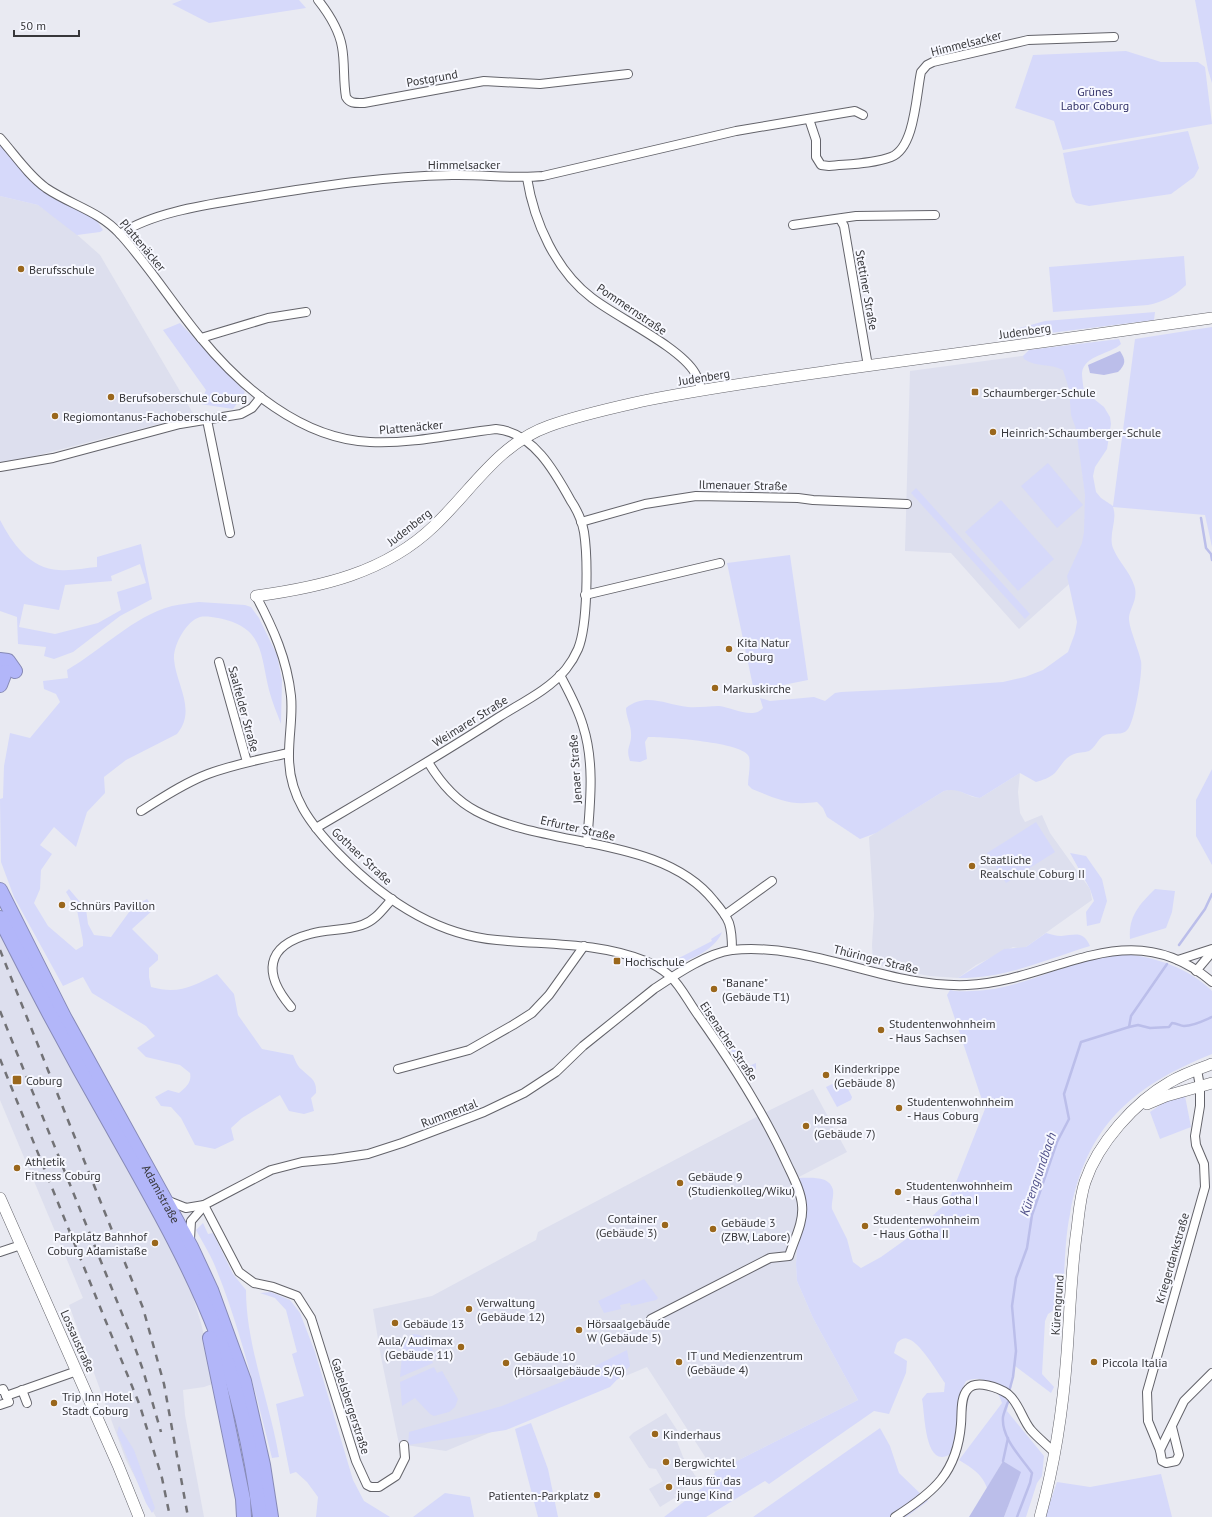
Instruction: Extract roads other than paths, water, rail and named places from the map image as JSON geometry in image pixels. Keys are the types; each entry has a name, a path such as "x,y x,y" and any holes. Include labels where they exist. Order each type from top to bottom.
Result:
{"highway":[{"path":"0,685 5,669"},
{"name":"Adamistraße","path":"0,890 64,1017 191,1246 222,1318 244,1381 263,1465 271,1517"},
{"name":"Adamistraße","path":"0,918 94,1096 172,1235 200,1293 217,1335 233,1385 246,1434 260,1517"},
{"path":"200,1293 243,1498 244,1517"}],"street":[{"name":"Postgrund","path":"318,0 332,18 338,34 342,46 346,96 348,101 354,103 364,103 484,81 540,84 628,74"},
{"name":"Himmelsacker","path":"809,118 816,140 816,157 819,164 829,166 879,160 897,153 908,138 921,72 927,65 933,62 1028,40 1114,37"},
{"name":"Himmelsacker","path":"120,234 132,226 158,216 223,202 346,182 453,174 527,178 564,172 736,131 855,111 862,115"},
{"name":"Plattenäcker","path":"0,138 35,179 48,189 96,214 120,234 200,338 228,367 261,397 282,412 316,429 355,440 404,442 496,429 508,430 523,437"},
{"name":"Pommernstraße","path":"527,178 533,205 549,245 567,272 592,298 669,348 689,364 696,373 701,390"},
{"path":"793,225 856,216 935,214"},
{"name":"Stettiner Straße","path":"840,219 844,226 868,366"},
{"path":"200,338 268,318 306,312"},
{"name":"Judenberg","path":"256,596 325,584 363,572 406,548 433,528 484,471 523,437 551,425 610,408 701,390 1212,318"},
{"path":"0,467 53,458 180,424 247,412 261,397"},
{"path":"207,420 230,533"},
{"name":"Weimarer Straße","path":"316,828 428,762 549,686 560,675 578,649 584,627 586,558 581,522 576,509 563,486 540,455 523,437"},
{"name":"Ilmenauer Straße","path":"581,522 645,504 696,496 763,496 813,500 907,504"},
{"path":"585,595 720,563"},
{"name":"Gothaer Straße","path":"256,596 280,644 289,680 292,707 289,753 291,782 295,794 300,806 316,828 360,874 392,899 432,922 473,937 494,940 584,946 619,953 644,960 671,977"},
{"name":"Saalfelder Straße","path":"219,662 246,762"},
{"name":"Jenaer Straße","path":"560,675 577,708 584,727 588,754 590,791 587,843"},
{"path":"140,811 194,780 208,774 246,762 289,753"},
{"name":"Erfurter Straße","path":"428,762 445,787 458,799 475,811 511,825 645,856 684,873 705,889 725,915 731,932 732,950"},
{"path":"725,915 772,881"},
{"path":"291,1007 282,997 274,981 272,973 273,959 281,948 291,941 309,934 361,926 373,920 392,899"},
{"path":"398,1069 469,1050 532,1013 549,995 584,946"},
{"path":"1178,960 1212,949"},
{"name":"Thüringer Straße","path":"671,977 710,956 732,950 780,952 822,958 902,980 924,984 985,984 1108,951 1145,951 1178,960 1199,972 1212,982"},
{"path":"1199,972 1212,952"},
{"path":"1199,972 1212,956"},
{"name":"Rummental","path":"164,1199 186,1208 204,1205 271,1170 295,1163 368,1154 460,1122 524,1093 556,1072 583,1046 671,977"},
{"name":"Eisenacher Straße","path":"651,1319 770,1258 789,1256 800,1223 802,1205 790,1170 766,1119 721,1049 671,977"},
{"name":"Kürengrund","path":"1040,1517 1055,1453 1064,1385 1074,1253 1085,1182 1106,1142 1155,1092 1171,1081 1212,1064"},
{"name":"Kriegerdankstraße","path":"1172,1427 1179,1455 1176,1460 1166,1463 1162,1460 1160,1450 1150,1430 1146,1401 1154,1365 1205,1187 1204,1164 1196,1145 1195,1136 1200,1106 1200,1086 1197,1070"},
{"name":"Kürengrund","path":"1136,1110 1154,1100 1212,1083"},
{"name":"Lossaustraße","path":"0,1198 77,1371 139,1517"},
{"name":"Rummental","path":"191,1246 191,1221 204,1205"},
{"name":"Gabelsbergerstraße","path":"204,1205 239,1272 254,1283 273,1287 297,1296 311,1318 356,1461 367,1485 371,1487 380,1487 396,1476 405,1458 404,1445"},
{"path":"0,1252 21,1245"},
{"path":"0,1405 9,1402 3,1393 22,1390 77,1371"},
{"path":"1160,1450 1184,1401 1212,1373"},
{"path":"895,1517 936,1485 953,1463 960,1439 963,1401 965,1392 970,1386 988,1386 1006,1394 1017,1406 1032,1430 1055,1453"},
{"path":"22,1390 27,1403"}],"waterway":[{"path":"1201,518 1206,548 1211,554 1212,560"},
{"path":"1179,945 1205,909 1212,894"},
{"path":"1129,1027 1131,1016 1167,964"},
{"name":"Kürengrundbach","path":"1010,1388 1013,1377 1016,1351 1012,1306 1016,1278 1027,1248 1032,1215 1057,1142 1069,1119 1064,1094 1081,1042 1138,1025 1150,1028 1169,1027 1172,1023 1188,1026 1212,1017"},
{"name":"Kürengrundbach","path":"1008,1402 1003,1417 1005,1432 1008,1440 1032,1473 1030,1483 1017,1517"},
{"name":"Kürengrundbach","path":"1003,1461 1008,1438"}],"railway":[{"path":"0,950 143,1308 164,1384 188,1517"},
{"path":"0,1011 129,1331 143,1370 161,1432"},
{"path":"0,1059 140,1406 162,1478 170,1517"}],"place":[{"name":"Berufsschule","path":"21,269"},
{"name":"Schaumberger-Schule","path":"975,392"},
{"name":"Berufsoberschule Coburg","path":"111,397"},
{"name":"Regiomontanus-Fachoberschule","path":"55,416"},
{"name":"Heinrich-Schaumberger-Schule","path":"993,432"},
{"name":"Kita Natur Coburg","path":"729,649"},
{"name":"Markuskirche","path":"715,688"},
{"name":"Staatliche Realschule Coburg II","path":"972,866"},
{"name":"Schnürs Pavillon","path":"62,905"},
{"name":"Hochschule","path":"617,961"},
{"name":"\"Banane\" (Gebäude T1)","path":"714,989"},
{"name":"Studentenwohnheim - Haus Sachsen","path":"881,1030"},
{"name":"Kinderkrippe (Gebäude 8)","path":"826,1075"},
{"name":"Coburg","path":"17,1080"},
{"name":"Studentenwohnheim - Haus Coburg","path":"899,1108"},
{"name":"Mensa (Gebäude 7)","path":"806,1126"},
{"name":"Athletik Fitness Coburg","path":"17,1168"},
{"name":"Gebäude 9 (Studienkolleg/Wiku)","path":"680,1183"},
{"name":"Studentenwohnheim - Haus Gotha I","path":"898,1192"},
{"name":"Container (Gebäude 3)","path":"665,1225"},
{"name":"Studentenwohnheim - Haus Gotha II","path":"865,1226"},
{"name":"Gebäude 3 (ZBW, Labore)","path":"713,1229"},
{"name":"Parkplatz Bahnhof Coburg Adamistaße","path":"155,1243"},
{"name":"Verwaltung (Gebäude 12)","path":"469,1309"},
{"name":"Gebäude 13","path":"395,1323"},
{"name":"Hörsaalgebäude W (Gebäude 5)","path":"579,1330"},
{"name":"Aula/ Audimax (Gebäude 11)","path":"461,1347"},
{"name":"IT und Medienzentrum (Gebäude 4)","path":"679,1362"},
{"name":"Piccola Italia","path":"1094,1362"},
{"name":"Gebäude 10 (Hörsaalgebäude S/G)","path":"506,1363"},
{"name":"Trip Inn Hotel Stadt Coburg","path":"54,1403"},
{"name":"Kinderhaus","path":"655,1434"},
{"name":"Bergwichtel","path":"666,1462"},
{"name":"Haus für das junge Kind","path":"669,1487"},
{"name":"Patienten-Parkplatz","path":"597,1495"}],"park label":[{"name":"Grünes Labor Coburg","path":"1095,98"}]}
